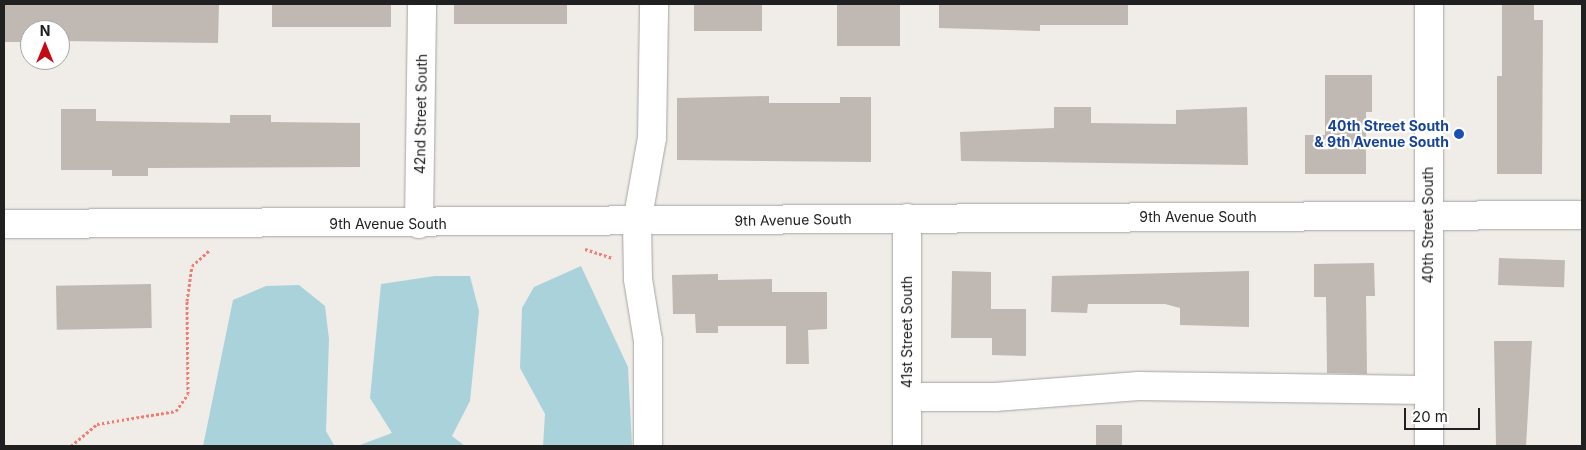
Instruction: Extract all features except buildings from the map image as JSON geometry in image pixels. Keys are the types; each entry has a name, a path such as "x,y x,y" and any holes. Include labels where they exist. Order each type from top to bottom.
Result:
{"street":[{"name":"42nd Street South","path":"420,224 422,4"},
{"path":"648,446 648,341 637,265 637,222 652,138 654,4"},
{"name":"40th Street South","path":"1429,4 1429,446"},
{"name":"9th Avenue South","path":"4,224 420,224 907,218 1582,216"},
{"name":"41st Street South","path":"907,218 907,446"},
{"path":"907,397 995,397 1139,386 1429,390"}],"path":[{"path":"575,246 637,265"},
{"path":"71,446 97,424 176,410 188,394 187,301 192,266 210,249 220,249"}],"water":[{"path":"581,266 628,367 632,446 543,446 545,414 520,368 522,308 534,287"},
{"path":"435,276 470,276 479,311 470,401 452,436 465,446 203,446 233,300 266,286 299,285 325,306 329,339 326,431 334,445 360,445 392,433 370,398 381,284"}],"place":[{"name":"40th Street South & 9th Avenue South","path":"1459,134"}]}
